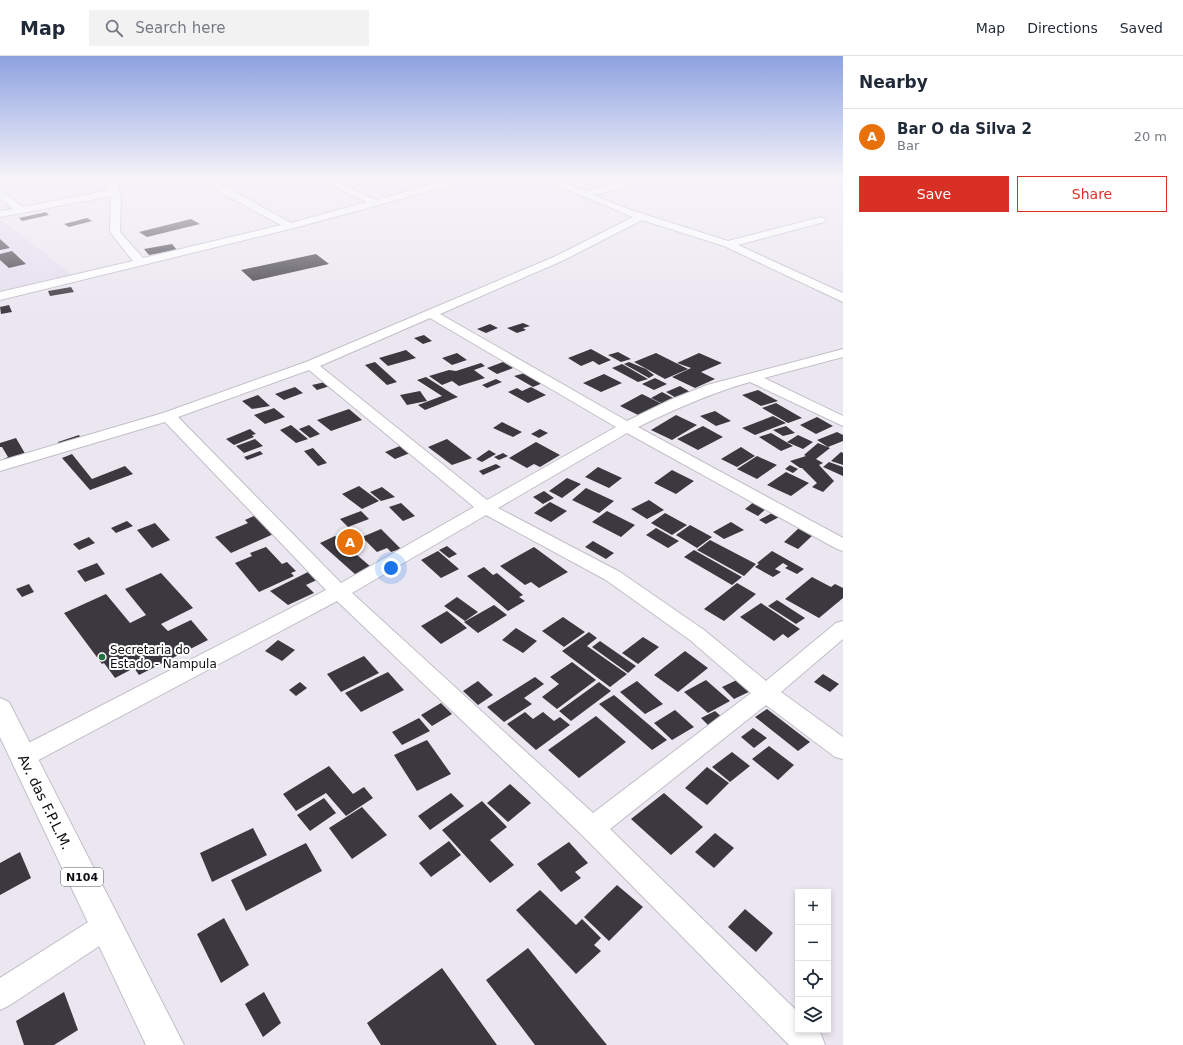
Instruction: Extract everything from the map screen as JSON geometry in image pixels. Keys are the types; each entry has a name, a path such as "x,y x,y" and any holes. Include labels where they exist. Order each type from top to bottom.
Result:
{"main road":[{"name":"Av. das F.P.L.M.","path":"0,709 165,1045"}],"street":[{"path":"115,224 115,232 139,261"},
{"path":"0,296 139,261 297,224"},
{"path":"0,466 168,416 311,365 560,258 626,224"},
{"path":"667,224 728,244 791,272 843,298"},
{"path":"728,244 805,224"},
{"path":"432,314 627,427 843,545"},
{"path":"23,757 339,592 627,427 675,403 712,388 843,353"},
{"path":"311,365 486,509 613,576 697,634 766,693 843,750"},
{"path":"751,377 843,422"},
{"path":"168,416 339,592 592,828 810,1045"},
{"path":"592,828 766,693 843,628"},
{"path":"0,995 106,926"}],"shaded area":[{"path":"0,224 7,224 75,277 0,295"}],"building":[{"path":"64,224 80,224 69,227"},
{"path":"170,224 199,224 147,237 139,232"},
{"path":"0,239 10,248 0,250"},
{"path":"172,244 177,250 149,255 144,249"},
{"path":"12,251 26,264 9,268 0,260 0,254"},
{"path":"316,254 329,264 253,281 241,270"},
{"path":"71,287 74,292 50,296 48,291"},
{"path":"9,305 12,312 1,314 0,307"},
{"path":"523,323 530,326 523,328 526,330 517,333 507,328"},
{"path":"490,324 498,328 486,333 477,329"},
{"path":"424,335 432,341 423,344 414,338"},
{"path":"591,349 611,360 599,365 593,361 581,366 568,358"},
{"path":"406,350 416,358 388,366 379,358"},
{"path":"618,352 631,359 621,362 608,355"},
{"path":"457,353 467,360 452,365 442,358"},
{"path":"656,353 688,369 665,379 634,362"},
{"path":"699,353 722,363 701,372 715,379 695,388 672,377 691,368 677,363"},
{"path":"375,362 397,382 387,385 365,365"},
{"path":"503,362 513,368 497,374 487,368"},
{"path":"629,362 646,369 654,375 649,378 624,364"},
{"path":"481,363 485,366 474,370 485,378 459,386 452,381 442,385 429,376 449,370 456,371"},
{"path":"622,364 648,379 638,382 612,368"},
{"path":"525,373 543,383 533,387 514,376"},
{"path":"604,374 622,383 601,392 583,383"},
{"path":"426,377 458,397 425,410 418,405 442,396 417,380"},
{"path":"655,378 667,384 654,390 642,384"},
{"path":"496,379 502,382 487,388 482,385"},
{"path":"325,382 330,386 317,390 312,385"},
{"path":"680,386 692,393 678,399 666,392"},
{"path":"295,387 303,393 284,400 275,394"},
{"path":"531,387 546,395 528,403 508,392 517,388 522,391"},
{"path":"758,390 778,401 761,406 742,395"},
{"path":"420,391 427,401 407,405 400,395"},
{"path":"662,392 677,400 665,405 651,398"},
{"path":"642,394 662,404 640,416 620,406"},
{"path":"258,395 270,406 252,409 242,401"},
{"path":"776,403 802,418 788,423 762,408"},
{"path":"274,408 285,417 265,424 254,415"},
{"path":"349,409 362,420 331,431 317,420"},
{"path":"715,411 731,421 716,426 700,416"},
{"path":"676,415 697,425 672,440 651,430"},
{"path":"773,416 786,423 755,435 742,428"},
{"path":"817,417 833,426 816,434 800,425"},
{"path":"502,422 522,432 513,437 493,428"},
{"path":"291,425 308,439 296,443 280,430"},
{"path":"309,425 320,434 310,438 299,429"},
{"path":"703,426 723,437 698,450 677,439"},
{"path":"786,426 795,433 783,436 773,430"},
{"path":"250,429 256,434 252,435 254,437 234,445 226,439"},
{"path":"540,429 548,433 539,438 531,434"},
{"path":"837,432 843,435 843,441 828,447 817,440"},
{"path":"771,433 793,446 781,451 759,437"},
{"path":"79,435 82,440 61,447 58,442"},
{"path":"798,435 813,442 803,449 787,442"},
{"path":"16,438 27,457 6,463 4,459 8,457 2,447 0,447 0,443"},
{"path":"255,439 263,446 244,453 236,446"},
{"path":"447,439 472,458 452,465 428,447"},
{"path":"536,442 560,455 540,467 534,464 527,468 509,458"},
{"path":"818,443 830,448 816,459 823,463 819,465 834,481 823,492 812,487 817,483 802,468 790,461 806,456 804,455"},
{"path":"400,446 410,453 395,459 385,452"},
{"path":"741,447 755,456 737,467 721,459"},
{"path":"313,448 327,463 318,466 304,451"},
{"path":"489,450 496,454 482,462 476,459"},
{"path":"260,451 263,454 247,460 244,457"},
{"path":"841,452 843,453 843,465 831,461"},
{"path":"503,453 508,456 499,460 494,457"},
{"path":"72,454 92,479 125,466 133,474 90,490 62,458"},
{"path":"757,456 777,465 757,479 737,469"},
{"path":"829,462 843,467 843,476 823,467"},
{"path":"496,464 501,467 483,475 479,471"},
{"path":"790,465 798,469 793,473 785,469"},
{"path":"598,467 622,478 609,488 585,477"},
{"path":"672,470 694,481 676,494 654,483"},
{"path":"786,472 809,483 791,496 767,485"},
{"path":"567,478 581,484 562,498 549,491"},
{"path":"359,486 379,501 362,509 342,494"},
{"path":"382,487 395,497 381,501 370,492"},
{"path":"586,488 614,501 599,513 572,500"},
{"path":"544,491 554,498 543,504 533,497"},
{"path":"649,500 664,510 647,519 631,509"},
{"path":"755,501 768,507 758,516 745,509"},
{"path":"550,502 567,511 551,522 534,513"},
{"path":"401,503 415,516 403,521 389,507"},
{"path":"361,511 369,519 348,527 340,519"},
{"path":"607,511 635,525 621,537 592,522"},
{"path":"665,513 687,525 672,535 651,523"},
{"path":"772,513 779,517 766,524 759,520"},
{"path":"258,514 278,532 231,553 215,537 248,523 245,520"},
{"path":"127,521 133,526 116,533 111,528"},
{"path":"731,522 744,530 724,539 713,532"},
{"path":"155,523 170,540 152,548 137,530"},
{"path":"690,525 712,537 697,548 676,535"},
{"path":"656,528 679,541 668,548 646,535"},
{"path":"799,528 813,535 798,549 784,542"},
{"path":"381,529 401,549 391,552 387,548 377,552 362,537"},
{"path":"335,536 371,567 356,575 320,543"},
{"path":"89,537 95,543 79,550 73,544"},
{"path":"710,540 756,564 744,576 697,550"},
{"path":"593,541 614,553 606,559 585,547"},
{"path":"447,546 457,554 449,558 439,550"},
{"path":"266,547 282,564 287,562 296,571 291,573 294,576 259,592 235,563 252,556 250,553"},
{"path":"534,547 568,572 539,588 531,582 525,585 500,566"},
{"path":"694,550 742,577 732,585 684,557"},
{"path":"438,551 459,569 441,578 421,560"},
{"path":"772,551 804,569 797,574 785,568 788,566 783,563 775,569 781,572 773,577 755,567 759,564 757,563"},
{"path":"97,563 105,574 85,582 77,571"},
{"path":"484,567 493,575 497,573 523,595 519,597 525,601 508,611 467,576"},
{"path":"312,570 321,578 306,585 314,593 288,605 270,591"},
{"path":"161,573 193,608 161,624 168,631 191,620 208,640 139,675 134,668 115,678 104,663 102,664 64,613 106,594 130,623 146,615 125,589"},
{"path":"812,577 831,587 835,584 843,588 843,598 819,618 785,599"},
{"path":"737,583 756,594 724,621 704,609"},
{"path":"29,584 34,592 22,597 16,589"},
{"path":"457,597 478,612 465,621 444,606"},
{"path":"777,600 805,618 796,624 768,606"},
{"path":"761,603 800,629 788,638 783,634 774,641 740,617"},
{"path":"494,605 507,615 478,633 464,622"},
{"path":"447,611 467,628 441,644 421,626"},
{"path":"563,617 585,632 564,647 542,631"},
{"path":"516,628 537,641 523,653 502,640"},
{"path":"589,632 597,638 587,646 627,674 610,687 562,651"},
{"path":"643,637 659,647 638,664 622,653"},
{"path":"278,640 295,650 282,661 265,651"},
{"path":"600,641 636,666 628,673 592,647"},
{"path":"685,651 708,668 678,692 654,675"},
{"path":"364,656 379,673 341,692 327,674"},
{"path":"572,662 596,680 557,709 542,697 559,684 550,677"},
{"path":"388,672 404,690 361,712 345,693"},
{"path":"823,674 839,684 830,692 814,682"},
{"path":"535,677 544,684 524,698 532,704 504,722 487,707"},
{"path":"741,678 753,690 734,699 722,687"},
{"path":"706,680 730,701 708,713 684,692"},
{"path":"478,681 493,695 478,705 463,691"},
{"path":"637,681 663,704 645,714 620,692"},
{"path":"300,682 307,688 296,696 289,690"},
{"path":"599,682 611,691 571,721 559,711"},
{"path":"614,695 667,740 652,750 599,704"},
{"path":"441,703 452,714 432,726 421,715"},
{"path":"767,709 810,742 798,751 755,717"},
{"path":"675,710 694,727 672,740 654,723"},
{"path":"715,711 724,719 709,726 701,718"},
{"path":"525,712 533,719 543,712 554,721 560,717 570,725 536,750 507,724"},
{"path":"596,716 626,742 579,778 548,750"},
{"path":"419,718 430,731 402,745 392,732"},
{"path":"753,728 767,738 754,748 741,737"},
{"path":"427,740 451,774 417,791 394,755"},
{"path":"769,746 794,765 778,780 752,759"},
{"path":"732,752 750,766 730,782 712,767"},
{"path":"329,766 353,794 364,787 373,798 346,816 326,793 296,811 283,794"},
{"path":"707,767 729,783 707,805 685,788"},
{"path":"510,784 531,803 508,822 487,803"},
{"path":"451,793 464,806 430,830 418,816"},
{"path":"664,793 703,827 671,855 631,819"},
{"path":"324,798 336,813 310,831 297,815"},
{"path":"482,801 507,827 490,840 514,865 490,883 442,830"},
{"path":"362,807 387,835 352,859 329,828"},
{"path":"253,828 267,855 212,882 200,853"},
{"path":"715,833 734,848 714,868 695,852"},
{"path":"449,841 461,855 431,877 419,863"},
{"path":"569,842 588,863 575,872 581,878 561,892 537,864"},
{"path":"306,843 322,871 246,911 231,880"},
{"path":"20,852 31,878 0,895 0,863"},
{"path":"617,885 643,907 609,941 584,917"},
{"path":"540,890 576,925 582,919 601,938 594,945 601,951 576,974 516,910"},
{"path":"745,909 773,933 756,952 728,927"},
{"path":"224,918 249,965 221,983 197,934"},
{"path":"528,948 607,1045 535,1045 486,980"},
{"path":"442,968 497,1045 381,1045 367,1023"},
{"path":"64,992 78,1030 54,1045 24,1045 16,1021"},
{"path":"264,992 281,1023 263,1037 245,1004"}],"place":[{"name":"Bar O da Silva 2","path":"350,542"},
{"name":"Secretaria do Estado - Nampula","path":"102,657"}]}
